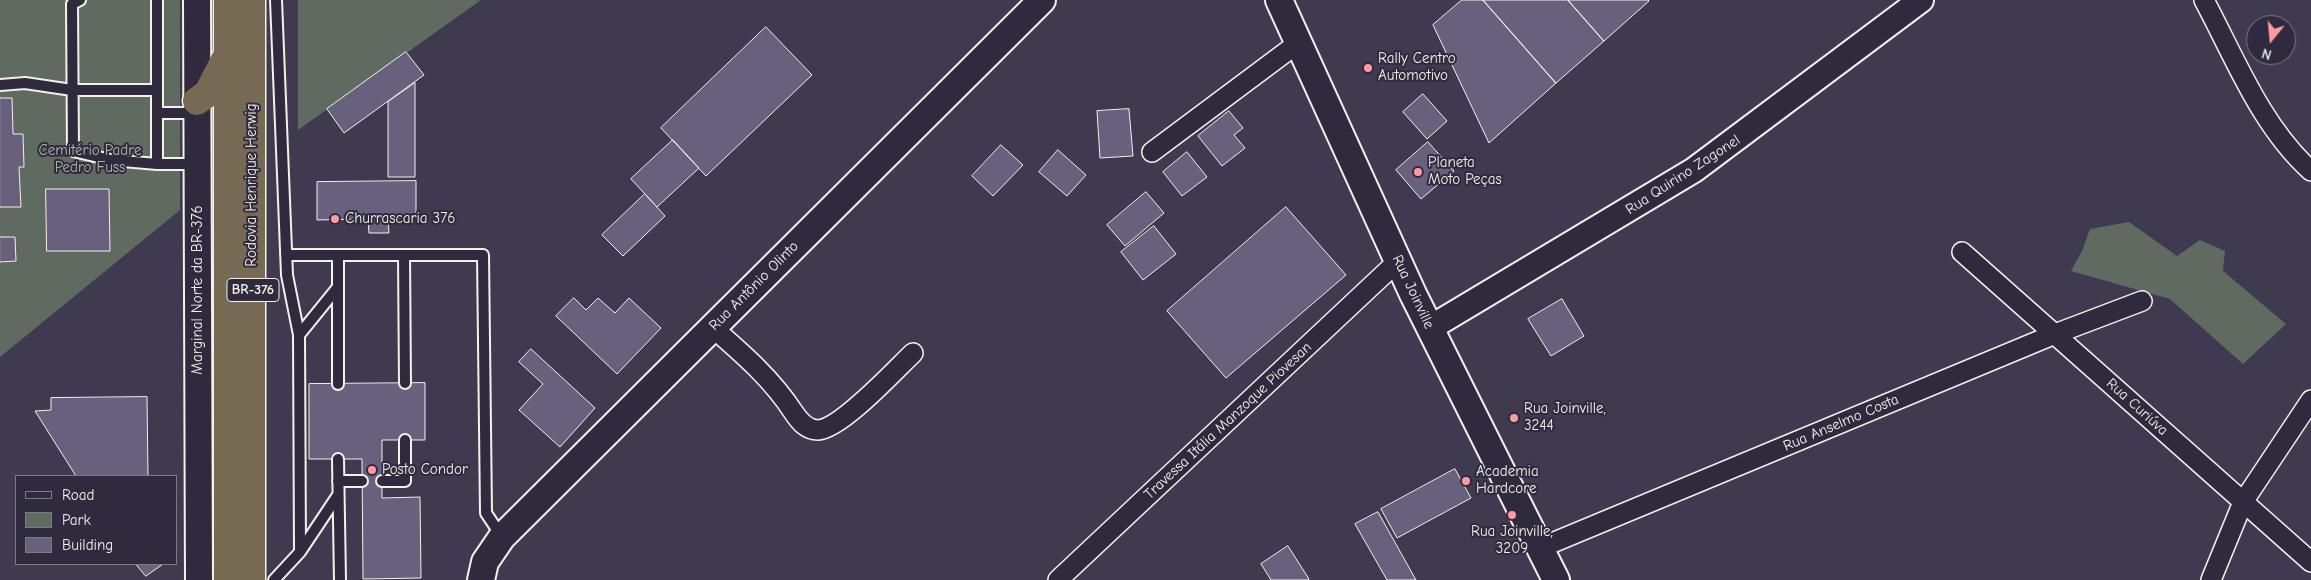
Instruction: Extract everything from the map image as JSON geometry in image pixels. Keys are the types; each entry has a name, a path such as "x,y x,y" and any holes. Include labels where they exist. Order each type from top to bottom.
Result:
{"highway":[{"name":"Rodovia Henrique Herwig","path":"228,0 228,580"},
{"name":"Rodovia Henrique Herwig","path":"251,0 252,580"},
{"path":"197,107 208,93 228,54"}],"main road":[{"name":"Marginal Norte da BR-376","path":"197,0 199,580"},
{"name":"Rua Antônio Olinto","path":"481,580 485,562 502,536 1042,0"},
{"name":"Rua Joinville","path":"1279,0 1398,261 1556,580"}],"street":[{"name":"Rua Quirino Zagonel","path":"1430,328 1694,170 1921,0"},
{"path":"2204,0 2270,124 2286,146 2311,171"},
{"path":"1152,152 1298,43"},
{"name":"Rua Curiúva","path":"1962,252 2311,562"},
{"name":"Travessa Itália Manzoque Piovesan","path":"1058,580 1398,261"},
{"name":"Rua Anselmo Costa","path":"1540,548 2055,334 2142,300"},
{"path":"712,327 765,374 781,393 798,420 807,427 817,430 827,428 842,418 868,397 913,353"},
{"path":"2211,580 2243,502 2311,400"}],"lane":[{"path":"80,0 72,4 73,151 112,160 143,164 198,164"},
{"path":"157,0 157,164"},
{"path":"276,0 286,255 292,305 299,335 300,552"},
{"path":"0,85 25,83 72,90 157,90"},
{"path":"157,113 197,107"},
{"path":"286,255 483,255 486,513 502,536"},
{"path":"338,255 338,384"},
{"path":"404,255 405,383"},
{"path":"299,335 338,287"},
{"path":"382,481 405,481 405,440"},
{"path":"338,459 340,580"},
{"path":"338,481 362,481"},
{"path":"274,580 300,552 338,495"}],"green space":[{"name":"Cemitério Padre Pedro Fuss","path":"0,0 180,0 180,210 0,357"},
{"path":"298,0 481,0 298,130"},
{"path":"2129,222 2177,256 2200,240 2225,251 2223,271 2286,324 2243,364 2170,299 2071,271 2082,251 2090,229"}],"building":[{"path":"1462,0 1483,0 1556,83 1489,143 1433,25"},
{"path":"1483,0 1568,0 1604,41 1556,83"},
{"path":"1568,0 1648,0 1649,1 1604,41"},
{"path":"766,27 812,75 706,176 661,128"},
{"path":"406,52 424,75 344,133 327,109"},
{"path":"415,83 415,177 388,177 388,102"},
{"path":"1423,94 1447,121 1427,139 1403,112"},
{"path":"0,98 12,98 13,134 23,134 24,167 19,167 21,207 0,207"},
{"path":"1129,109 1133,156 1100,158 1097,111"},
{"path":"1229,111 1243,128 1234,135 1245,148 1222,166 1198,136"},
{"path":"673,140 699,168 657,207 631,179"},
{"path":"1428,142 1454,171 1421,199 1396,170"},
{"path":"1001,145 1023,165 993,196 972,176"},
{"path":"1058,150 1086,175 1067,196 1039,172"},
{"path":"1187,152 1207,177 1182,196 1163,172"},
{"path":"416,181 416,218 388,218 389,233 369,233 368,219 317,220 317,182"},
{"path":"46,189 109,189 110,251 47,251"},
{"path":"1146,192 1164,213 1125,246 1107,225"},
{"path":"645,194 665,216 623,256 602,235"},
{"path":"1286,207 1346,275 1226,378 1167,311"},
{"path":"1154,226 1176,254 1143,280 1121,252"},
{"path":"0,237 15,237 16,261 0,262"},
{"path":"574,298 586,310 598,298 615,313 629,298 661,328 617,374 556,316"},
{"path":"1562,299 1584,336 1551,356 1528,319"},
{"path":"531,349 595,408 560,447 519,410 543,384 519,362"},
{"name":"Posto Condor","path":"425,383 425,440 382,440 382,498 420,497 421,578 363,579 362,459 309,459 309,384"},
{"path":"147,397 148,475 75,475 35,411 51,410 51,398"},
{"path":"1455,469 1471,498 1397,538 1381,509"},
{"path":"1378,512 1416,580 1387,580 1355,524"},
{"path":"1288,546 1309,579 1271,580 1261,564"},
{"path":"137,565 162,565 146,576"}],"place":[{"name":"Rally Centro Automotivo","path":"1368,68"},
{"name":"Planeta Moto Peças","path":"1418,172"},
{"name":"Churrascaria 376","path":"335,219"},
{"name":"Rua Joinville, 3244","path":"1514,418"},
{"name":"Posto Condor","path":"372,470"},
{"name":"Academia Hardcore","path":"1466,481"},
{"name":"Rua Joinville, 3209","path":"1512,515"}]}
